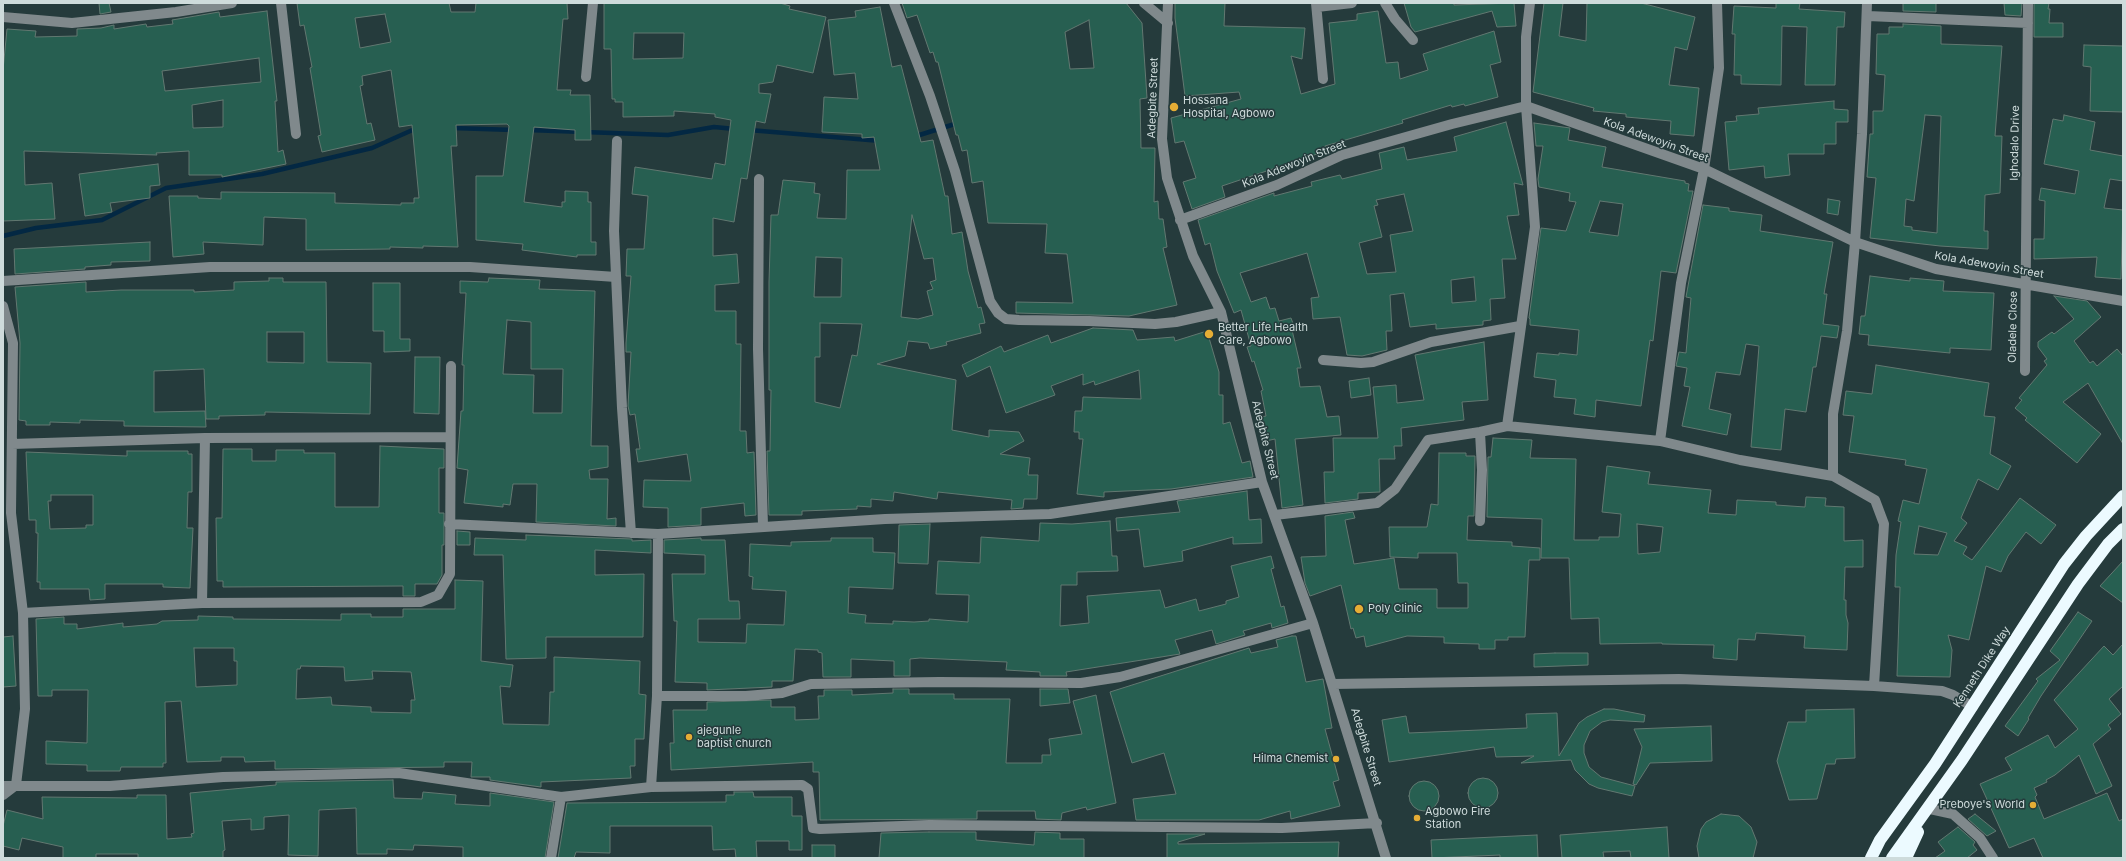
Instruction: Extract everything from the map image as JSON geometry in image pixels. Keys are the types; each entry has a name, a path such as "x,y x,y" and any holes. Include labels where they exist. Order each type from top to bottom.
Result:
{"highway":[{"name":"Kenneth Dike Way","path":"1871,858 1880,840 1972,707 2064,564 2086,536 2123,496"},
{"path":"1892,858 1967,753 2078,584 2108,544 2123,529"},
{"path":"1906,858 1938,794"},
{"path":"1867,858 1880,840"}],"street":[{"path":"3,17 72,23 176,12 232,3"},
{"path":"281,3 296,134"},
{"path":"586,77 593,3"},
{"path":"894,3 919,66 955,171 990,301 998,313 1006,319 1019,320 1155,324 1176,322 1221,312"},
{"path":"1144,3 1168,23"},
{"name":"Adegbite Street","path":"1168,3 1162,139 1168,178 1180,220 1193,256 1221,312 1262,482 1313,622 1377,823 1386,858"},
{"path":"1323,78 1316,5 1352,3"},
{"path":"1385,3 1395,19 1413,40"},
{"path":"1506,426 1535,227 1526,106 1526,37 1530,3"},
{"path":"1660,441 1681,283 1704,169 1719,68 1717,3"},
{"path":"1833,476 1833,414 1847,331 1855,242 1868,16 1867,3"},
{"name":"Ighodalo Drive","path":"2026,283 2028,3"},
{"path":"1868,16 2028,23"},
{"name":"Kola Adewoyin Street","path":"1180,220 1277,185 1342,155 1452,124 1526,106 1704,169 1786,210 1855,242 1936,269 2026,283 2123,301"},
{"path":"617,141 614,231 631,533"},
{"path":"760,179 758,349 763,526"},
{"path":"3,281 210,267 470,267 616,277"},
{"name":"Oladele Close","path":"2025,372 2026,283"},
{"path":"3,306 7,337 12,444 11,513 23,613 25,709 16,785 3,794"},
{"path":"1323,360 1373,362 1431,342 1520,326"},
{"path":"23,613 202,603 421,602 438,595 450,574 449,524 451,366"},
{"path":"1275,515 1377,503 1395,489 1428,440 1480,432 1506,426 1660,441 1740,460 1833,476 1875,500 1884,524 1874,686"},
{"path":"1480,432 1482,470 1480,521"},
{"path":"12,444 205,438 450,437"},
{"path":"202,603 205,438"},
{"path":"449,524 658,534 885,519 1050,514 1262,482"},
{"path":"651,787 657,696 658,534"},
{"path":"657,696 746,696 782,693 811,684 939,682 1082,683 1120,677 1313,622"},
{"path":"1333,684 1678,679 1874,686 1942,691 1953,695 1972,707"},
{"path":"3,786 110,786 223,777 399,773 561,797 651,787 802,785 808,789 813,828 820,829 929,825 1282,828 1377,823"},
{"path":"551,858 561,797"},
{"path":"1930,809 1953,814 1980,838 1993,858"}],"building":[{"path":"99,3 109,3 111,12 100,14"},
{"path":"297,3 449,3 451,12 475,12 476,3 567,3 568,19 563,19 557,90 571,90 570,95 590,95 591,140 575,140 575,130 534,127 524,202 562,207 562,202 565,202 565,191 588,192 588,202 591,202 591,242 596,242 596,255 577,255 577,257 522,250 523,244 476,240 476,176 503,176 509,126 507,124 456,125 457,146 451,146 458,247 423,246 423,248 390,247 390,249 306,250 306,219 264,217 263,245 203,242 204,254 173,257 169,196 198,196 198,198 221,199 221,192 335,193 335,203 401,205 401,203 414,203 414,198 419,198 412,125 399,127 391,70 362,76 363,85 360,86 367,124 371,123 375,140 322,152 318,136 321,135 310,68 312,67 304,25 300,26","holes":["385,14 391,42 360,48 355,18"]},
{"path":"604,3 780,3 790,6 789,9 826,17 813,73 777,65 773,82 759,84 759,93 771,94 765,123 756,121 747,179 741,178 734,222 713,218 713,256 737,254 739,283 715,285 715,311 736,311 736,344 741,344 740,431 746,431 747,453 754,452 756,515 745,516 744,503 701,508 701,525 668,527 668,508 643,507 644,480 691,481 687,454 638,462 636,449 640,449 635,414 630,415 628,406 631,352 626,352 626,343 631,276 626,276 627,249 644,249 648,196 632,194 635,167 712,179 715,163 725,165 731,120 715,117 715,114 674,111 674,116 623,117 623,102 615,102 615,99 612,99 611,49 604,49","holes":["634,33 684,33 683,58 633,59"]},
{"path":"902,3 1126,3 1142,23 1147,98 1140,99 1141,148 1155,148 1154,202 1158,201 1159,219 1163,219 1167,247 1163,248 1177,305 1129,316 1016,313 1016,302 1073,303 1067,254 1045,253 1047,224 988,223 983,181 972,183 967,150 962,151 958,135 956,135 938,62 936,62 933,52 930,53 917,15 907,18","holes":["1089,20 1094,68 1070,69 1065,32"]},
{"path":"1175,3 1225,3 1224,26 1305,28 1302,59 1291,56 1301,94 1335,84 1329,23 1357,20 1357,14 1378,11 1386,63 1398,62 1400,79 1428,70 1423,54 1494,31 1501,62 1490,65 1498,97 1465,106 1464,104 1452,107 1451,105 1402,120 1403,123 1325,146 1326,151 1222,186 1225,197 1192,209 1183,182 1196,178 1184,141 1175,143 1171,118 1241,99 1239,92 1185,96 1175,18"},
{"path":"1404,3 1454,3 1454,5 1514,3 1516,26 1497,27 1492,11 1415,32 1411,27"},
{"path":"1544,3 1563,3 1559,36 1586,41 1587,3 1641,3 1695,17 1687,50 1675,47 1669,85 1699,88 1694,136 1670,134 1671,121 1626,117 1626,114 1593,111 1594,108 1533,92"},
{"path":"1776,3 1800,3 1799,9 1845,12 1844,27 1837,27 1835,85 1805,85 1807,27 1782,26 1781,85 1741,84 1741,75 1734,75 1735,34 1732,34 1734,6 1776,8"},
{"path":"1903,3 1936,3 1936,12 1903,11"},
{"path":"2004,3 2022,3 2021,16 2005,15"},
{"path":"2034,3 2049,3 2049,23 2063,23 2063,37 2034,37"},
{"path":"880,7 892,67 901,65 921,142 933,140 945,196 948,196 952,234 962,232 968,271 978,308 981,307 985,323 979,324 981,333 946,342 947,345 930,349 928,343 908,341 905,356 877,364 956,380 952,430 989,437 989,430 1019,432 1024,441 1000,454 1030,458 1028,475 1038,475 1037,499 1024,499 1023,508 1011,509 1012,500 938,492 937,499 894,492 893,501 871,499 871,507 857,506 857,509 802,511 802,515 769,515 767,451 770,451 771,390 769,390 769,282 771,215 778,215 783,180 815,183 814,193 820,194 817,218 846,219 847,170 880,170 874,137 862,138 862,134 822,132 824,97 858,99 855,73 834,75 828,20 856,17 855,11","holes":["912,215 924,259 933,258 936,280 930,282 933,289 927,291 933,315 918,319 901,317","816,257 842,258 841,297 814,297","820,323 862,324 857,356 852,355 840,408 815,402 815,357 820,357"]},
{"path":"267,11 277,101 275,101 278,152 283,150 286,164 222,177 222,175 189,175 189,151 156,153 157,155 24,151 25,185 52,183 55,219 3,221 3,70 7,29 36,31 35,37 77,36 77,29 101,28 114,25 114,29 146,24 147,27 173,24 172,20 219,12 220,17","holes":["259,58 261,82 165,91 162,71","223,100 223,127 193,128 192,105"]},
{"path":"1903,24 1941,26 1941,44 2002,46 1995,136 2002,136 2000,193 1985,195 1984,231 1988,231 1988,249 1940,246 1870,238 1876,178 1867,177 1870,134 1873,134 1873,111 1883,111 1885,75 1876,74 1877,34 1889,34 1889,27 1903,27","holes":["1925,115 1941,116 1937,233 1912,230 1912,227 1904,226 1906,199 1914,201"]},
{"path":"2084,45 2123,46 2123,112 2090,111 2091,67 2083,66"},
{"path":"1834,101 1834,109 1848,110 1848,122 1836,122 1836,144 1824,144 1824,154 1788,154 1790,175 1765,178 1764,166 1729,170 1725,122 1737,121 1736,116 1759,114 1758,108"},
{"path":"2064,115 2095,122 2090,150 2123,156 2123,181 2110,179 2104,208 2123,210 2121,279 2095,277 2097,257 2034,259 2034,239 2044,239 2045,201 2039,200 2041,188 2075,194 2079,171 2044,164 2053,119 2063,121"},
{"path":"1506,122 1523,185 1514,183 1519,215 1507,216 1516,259 1502,259 1505,298 1490,299 1491,320 1483,321 1483,325 1436,329 1436,324 1410,327 1404,293 1390,295 1392,331 1386,331 1387,350 1362,356 1347,355 1340,317 1313,319 1311,298 1319,297 1307,253 1240,273 1251,302 1266,297 1270,309 1275,308 1279,321 1291,318 1295,329 1292,330 1301,368 1297,368 1300,387 1320,386 1327,417 1339,416 1341,435 1295,439 1303,505 1282,508 1275,439 1266,441 1261,417 1266,416 1261,391 1263,390 1254,361 1252,362 1247,347 1251,346 1241,310 1234,313 1217,271 1210,243 1205,245 1198,220 1274,193 1274,196 1312,186 1311,182 1340,175 1342,179 1382,169 1379,153 1404,147 1407,160 1457,151 1454,137","holes":["1404,194 1413,231 1390,235 1396,272 1367,274 1359,243 1382,237 1374,206 1378,205 1376,200","1474,277 1476,301 1452,303 1451,280"]},
{"path":"1534,123 1570,128 1568,140 1606,147 1602,167 1685,181 1685,183 1689,184 1688,191 1693,191 1676,273 1661,271 1653,341 1650,340 1641,406 1596,400 1595,417 1574,414 1576,399 1554,397 1556,380 1534,377 1537,353 1577,355 1579,330 1530,325 1529,318 1541,228 1566,231 1576,202 1569,201 1570,193 1539,187 1538,179 1543,146 1536,146","holes":["1600,201 1623,204 1618,236 1589,232"]},
{"path":"158,164 160,185 150,186 150,198 110,203 112,212 85,216 79,174"},
{"path":"1828,199 1840,201 1838,215 1827,213"},
{"path":"1703,205 1729,208 1729,211 1762,215 1760,231 1833,242 1824,294 1827,294 1823,324 1839,326 1837,338 1821,336 1816,367 1813,367 1806,412 1785,409 1781,450 1751,447 1759,346 1746,344 1740,375 1716,372 1709,409 1731,414 1727,435 1682,426 1690,387 1684,386 1687,368 1676,366 1679,352 1686,353 1691,298 1686,297"},
{"path":"150,242 150,261 111,262 111,265 85,267 85,269 15,274 14,249"},
{"path":"1870,276 1910,281 1910,278 1944,281 1943,291 1994,293 1991,350 1950,348 1950,353 1868,345 1869,335 1859,334 1861,316 1865,316"},
{"path":"269,278 283,278 283,282 326,282 327,362 371,363 370,414 265,412 265,415 219,416 219,419 206,419 204,369 154,371 154,412 205,411 206,427 124,426 124,421 80,420 80,423 50,422 50,425 26,425 26,421 19,420 20,343 15,287 86,282 86,292 121,290 194,290 194,292 234,290 234,282 269,281","holes":["267,332 304,332 304,363 267,362"]},
{"path":"489,278 540,280 539,289 595,291 591,446 608,446 608,467 589,470 590,479 608,479 607,519 616,518 616,526 536,522 537,484 513,484 510,505 503,504 503,507 464,503 468,470 457,468 461,411 463,411 464,365 462,365 466,293 460,293 460,281 488,282","holes":["507,320 531,322 531,369 563,369 562,413 533,413 534,375 503,374"]},
{"path":"373,283 400,283 400,339 410,339 410,351 384,352 384,331 373,331"},
{"path":"2054,296 2087,301 2101,317 2074,341 2090,363 2093,361 2097,366 2117,349 2123,356 2123,444 2088,383 2063,402 2101,434 2077,463 2025,420 2027,418 2015,408 2022,400 2019,398 2047,365 2044,361 2047,359 2038,347 2038,342 2052,332 2054,334 2074,319"},
{"path":"1093,328 1133,330 1137,340 1174,337 1175,341 1207,331 1219,372 1219,395 1223,395 1223,424 1230,422 1242,463 1250,461 1253,477 1171,489 1104,492 1104,497 1077,494 1083,439 1079,439 1079,432 1074,432 1075,411 1082,411 1083,397 1141,399 1139,370 1095,385 1094,381 1083,385 1083,374 1051,386 1055,395 1006,413 990,366 967,377 962,365 1001,346 1004,352 1048,335 1051,343"},
{"path":"1484,342 1488,400 1462,402 1464,420 1401,428 1402,446 1394,446 1395,459 1379,459 1380,492 1358,493 1358,499 1325,503 1324,472 1334,472 1333,438 1378,438 1373,387 1396,385 1397,403 1424,400 1415,355"},
{"path":"415,357 440,357 439,414 414,413"},
{"path":"1876,365 1989,383 1984,416 1995,417 1990,454 2011,466 1998,490 1978,479 1961,518 1967,523 1954,541 1967,547 1963,554 1972,560 2020,498 2056,525 2041,544 2026,532 2008,556 2001,572 1986,566 1969,640 1948,635 1952,650 1950,677 1897,676 1900,587 1895,587 1896,555 1901,522 1898,521 1903,500 1919,504 1927,469 1905,465 1906,460 1849,452 1854,416 1843,415 1846,391 1872,394","holes":["1919,526 1947,533 1938,555 1914,554"]},
{"path":"1369,378 1371,395 1351,398 1349,381"},
{"path":"1493,438 1532,440 1530,458 1576,459 1574,540 1599,540 1599,537 1619,537 1621,514 1602,512 1607,466 1650,472 1648,484 1711,490 1708,513 1736,515 1737,500 1776,502 1776,505 1805,507 1806,497 1826,498 1825,506 1844,507 1844,541 1863,540 1863,567 1845,567 1844,600 1846,600 1846,615 1848,623 1847,650 1804,648 1805,636 1756,633 1755,640 1738,639 1737,660 1713,658 1714,645 1662,643 1600,644 1599,618 1571,619 1569,558 1541,558 1542,519 1487,517 1488,457 1491,457","holes":["1637,524 1663,527 1660,552 1638,554"]},
{"path":"380,446 444,449 444,468 439,468 439,513 444,513 444,545 442,545 442,575 437,584 415,584 415,596 403,596 403,586 223,587 223,581 217,581 216,518 222,518 223,449 252,449 252,461 276,461 276,450 304,450 304,453 335,453 335,507 379,507"},
{"path":"127,451 188,451 188,454 192,454 192,492 188,492 187,528 193,528 190,588 163,587 163,584 105,584 105,599 90,600 89,589 40,589 40,582 37,582 38,533 36,533 36,520 29,520 26,452 127,456","holes":["51,495 93,495 93,525 86,525 86,528 50,529 48,501 51,501"]},
{"path":"1439,453 1466,453 1466,456 1475,456 1474,516 1468,516 1467,540 1512,542 1512,546 1540,548 1540,560 1529,560 1525,637 1508,637 1508,640 1495,640 1495,649 1479,649 1479,644 1444,643 1444,637 1407,636 1366,647 1364,636 1356,638 1353,628 1351,629 1341,585 1310,596 1305,583 1301,557 1326,556 1325,516 1353,512 1355,518 1345,520 1354,564 1394,558 1399,589 1437,589 1437,608 1468,608 1468,583 1458,583 1457,553 1418,553 1418,558 1390,557 1389,527 1427,527 1431,504 1438,505"},
{"path":"1247,491 1249,520 1261,519 1262,543 1233,544 1233,537 1182,551 1183,561 1144,567 1139,529 1117,531 1116,518 1180,512 1177,501"},
{"path":"1110,521 1112,556 1117,556 1118,571 1077,572 1077,585 1061,585 1060,626 1089,623 1087,596 1160,590 1165,608 1196,599 1199,611 1226,604 1226,601 1239,597 1231,566 1271,556 1274,568 1271,569 1281,607 1284,606 1288,623 1272,628 1271,623 1243,631 1245,635 1216,644 1212,630 1175,640 1180,654 1066,672 1067,676 1040,676 1040,672 1006,670 1007,662 920,658 910,659 910,676 894,676 894,661 851,659 851,677 823,677 822,653 818,652 818,650 795,649 793,681 772,681 772,687 707,690 707,683 675,682 677,621 674,621 672,574 705,574 705,555 664,553 664,540 701,538 701,540 725,540 729,601 739,601 740,619 698,619 698,642 746,643 747,624 784,625 786,591 752,589 753,577 749,576 750,544 791,546 791,542 831,541 831,538 873,538 873,552 895,553 893,589 849,587 848,613 866,615 865,623 893,624 893,621 914,622 929,621 929,619 968,622 969,595 936,594 938,561 980,563 981,537 1039,541 1040,523 1072,524"},
{"path":"930,524 928,564 898,563 899,525"},
{"path":"457,531 470,532 470,545 457,545"},
{"path":"526,535 632,539 632,541 651,540 651,553 595,550 595,575 644,574 643,637 546,637 546,658 506,659 503,555 474,555 475,538 526,540"},
{"path":"2123,561 2123,603 2100,586"},
{"path":"455,580 483,581 481,661 513,665 510,687 500,686 503,724 549,725 550,692 554,692 554,657 640,661 639,694 646,695 644,739 635,739 635,766 630,766 631,778 541,782 541,787 490,780 490,777 471,777 472,762 444,762 444,767 275,769 275,761 245,762 244,757 221,757 221,761 187,762 181,701 165,702 166,763 163,763 163,767 121,767 120,771 87,771 87,765 46,764 46,741 87,743 88,690 52,690 52,696 38,696 36,619 64,617 64,624 77,624 77,629 123,623 123,627 157,624 162,621 198,620 198,616 233,617 233,619 341,620 341,614 371,614 371,617 403,617 403,609 455,609","holes":["194,648 234,648 234,661 237,661 237,685 196,687","301,666 344,667 345,681 373,679 372,671 411,672 415,700 411,700 411,713 371,712 371,707 332,705 331,697 296,699 297,669 300,669"]},
{"path":"2078,612 2092,621 2041,696 2018,736 2005,726 2038,681 2036,679 2060,660 2050,651"},
{"path":"13,636 16,686 3,687 3,637"},
{"path":"1296,636 1306,682 1323,679 1332,728 1325,729 1339,780 1333,782 1340,806 1291,819 1290,811 1259,820 1136,820 1133,799 1176,794 1164,753 1132,763 1110,692 1249,648 1251,653 1278,647 1276,640"},
{"path":"2123,644 2123,686 2109,699 2121,714 2108,725 2111,729 2093,744 2112,786 2096,794 2079,755 2055,775 2046,780 2047,782 2034,788 2037,795 2035,797 2044,819 2107,793 2119,821 2123,819 2123,858 2043,858 2034,838 2009,848 1980,784 2012,770 2005,758 2048,735 2055,748 2078,729 2054,700 2104,646 2113,655"},
{"path":"1588,653 1588,665 1534,667 1534,654"},
{"path":"893,689 909,689 909,694 954,694 954,699 1010,699 1006,763 1042,763 1042,755 1051,755 1049,739 1082,734 1073,701 1096,695 1116,803 1087,810 1086,807 1062,813 1061,820 1036,819 1035,811 977,811 977,819 820,820 819,772 813,772 813,762 671,770 670,743 674,743 673,710 707,710 707,702 771,700 771,707 795,707 795,720 819,719 818,696 824,696 824,690 852,690 852,695 893,693"},
{"path":"1040,689 1068,689 1070,703 1040,706"},
{"path":"1604,709 1614,709 1645,715 1644,722 1610,720 1602,722 1590,731 1584,745 1584,753 1589,767 1601,777 1635,786 1632,796 1598,788 1589,784 1575,770 1571,760 1521,763 1534,756 1496,757 1494,747 1389,762 1382,720 1406,716 1409,733 1527,728 1526,714 1557,713 1559,756 1579,723 1587,717"},
{"path":"1854,709 1855,758 1836,759 1835,764 1826,764 1817,799 1789,800 1777,761 1788,722 1806,722 1806,710"},
{"path":"1711,726 1712,761 1650,763 1636,785 1633,784 1642,747 1634,729"},
{"path":"1483,778 1493,783 1498,793 1493,803 1483,808 1473,803 1468,793 1473,783"},
{"path":"393,780 394,798 422,799 423,792 456,795 455,804 490,806 490,793 554,802 545,858 463,858 463,847 414,845 413,850 387,849 387,854 357,854 356,808 319,810 318,856 288,855 289,815 264,817 264,829 251,830 251,819 222,821 225,850 223,851 223,858 138,858 138,854 96,854 96,858 63,858 63,847 22,838 19,850 3,846 3,826 7,810 43,819 42,797 137,798 137,795 166,795 167,839 192,837 191,834 194,833 190,793 276,785 276,782"},
{"path":"1424,781 1430,782 1438,790 1438,802 1430,810 1424,811 1418,810 1410,802 1409,796 1410,790 1418,782"},
{"path":"734,792 753,792 754,797 792,797 792,816 802,816 802,850 789,850 789,841 756,841 757,858 736,858 735,849 713,850 712,826 610,826 610,853 576,852 574,858 558,858 567,803 726,802 726,795 734,795"},
{"path":"1721,814 1739,816 1751,827 1757,842 1753,858 1699,858 1697,846 1701,829 1706,822"},
{"path":"1975,814 1996,831 1987,836 1968,819"},
{"path":"1667,827 1669,858 1631,858 1630,851 1603,852 1604,858 1562,858 1560,835"},
{"path":"1958,827 1975,842 1973,845 1977,850 1967,858 1935,858 1945,851 1938,842"},
{"path":"976,832 976,840 1034,845 1035,832 1060,833 1060,839 1084,839 1084,858 879,858 881,833"},
{"path":"1167,834 1205,834 1178,842 1178,844 1339,842 1338,858 1167,858"},
{"path":"1537,835 1538,858 1500,858 1500,855 1432,858 1431,840"},
{"path":"812,845 835,845 835,858 812,858"}],"waterway":[{"path":"913,137 958,123"},
{"path":"528,130 668,135 714,127 735,129"},
{"path":"3,236 36,228 102,220 166,188 262,174 372,148 417,128"},
{"path":"452,128 514,130"},
{"path":"749,130 881,141"}],"place":[{"name":"Hossana Hospital, Agbowo","path":"1174,107"},
{"name":"Better Life Health Care, Agbowo","path":"1209,334"},
{"name":"Poly Clinic","path":"1359,609"},
{"name":"ajegunle baptist church","path":"689,737"},
{"name":"Hilma Chemist","path":"1336,759"},
{"name":"Preboye's World","path":"2033,805"},
{"name":"Agbowo Fire Station","path":"1417,818"}]}
